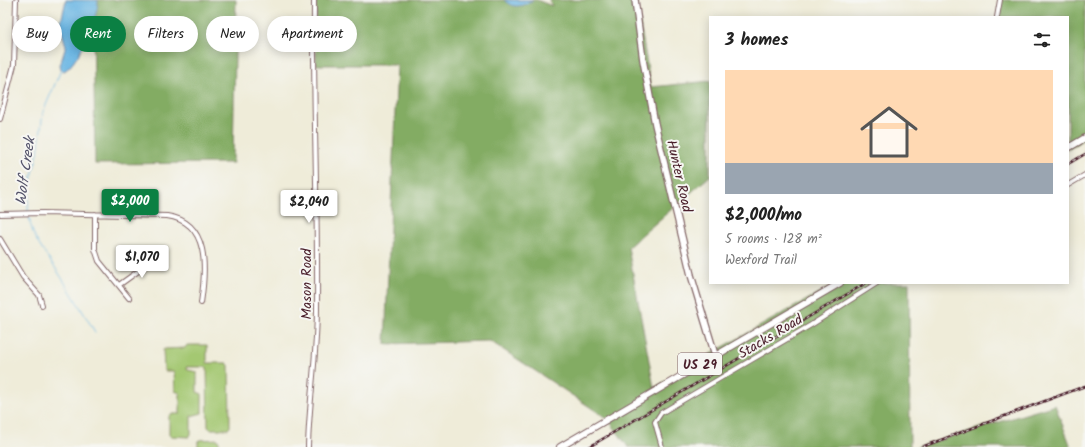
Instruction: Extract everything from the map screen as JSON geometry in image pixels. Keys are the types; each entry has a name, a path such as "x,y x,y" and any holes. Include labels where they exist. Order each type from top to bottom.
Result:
{"main road":[{"path":"1069,147 1085,138"},
{"name":"US 29","path":"560,447 838,284"}],"street":[{"path":"0,119 14,65 16,0"},
{"name":"Mason Road","path":"308,447 309,412 317,338 314,0"},
{"name":"Hunter Road","path":"634,0 655,124 691,275 715,355"},
{"path":"997,16 1000,0"},
{"path":"1069,184 1085,175"},
{"path":"0,214 43,213 176,217 191,225 201,242 204,284 200,303"},
{"path":"95,214 94,239 96,254 99,261 128,298"},
{"path":"0,239 23,277 39,295 42,305"},
{"path":"119,286 144,267 146,259"},
{"name":"Stacks Road","path":"662,447 655,422 662,414 811,325 875,284"}],"green space":[{"path":"93,0 236,0 236,16 206,16 206,52 235,52 233,163 95,164 94,52 126,52 126,16 93,16"},
{"path":"316,0 537,0 552,6 549,0 636,0 651,87 709,81 709,177 628,247 654,388 714,352 835,284 909,284 910,447 628,447 608,419 490,341 385,344 397,65 316,65 316,52 357,52 357,16 316,16"},
{"path":"1001,0 1085,0 1085,138 1069,149 1069,16 997,16"},
{"path":"187,345 207,345 207,363 227,363 229,365 230,427 228,429 210,429 208,427 207,367 186,367 188,370 197,372 197,392 202,394 202,413 191,416 191,434 189,437 169,435 169,416 171,414 180,414 180,393 175,391 174,371 165,371 164,369 163,350 185,348"},
{"path":"1055,405 1071,447 917,447"},
{"path":"218,439 220,447 198,447 198,442 200,440"}],"water":[{"path":"66,0 98,0 95,16 70,16 70,52 80,52 70,67 64,71 61,70 60,65 66,46 62,33 62,17"},
{"path":"504,0 533,0 526,4 515,6"}],"waterway":[{"name":"Wolf Creek","path":"28,213 29,188 38,153 43,112 61,70"},
{"name":"Wolf Creek","path":"29,216 36,239 95,332"}],"railway":[{"path":"1069,163 1085,154"},
{"path":"589,447 864,284"},
{"path":"922,447 1085,386"}]}
